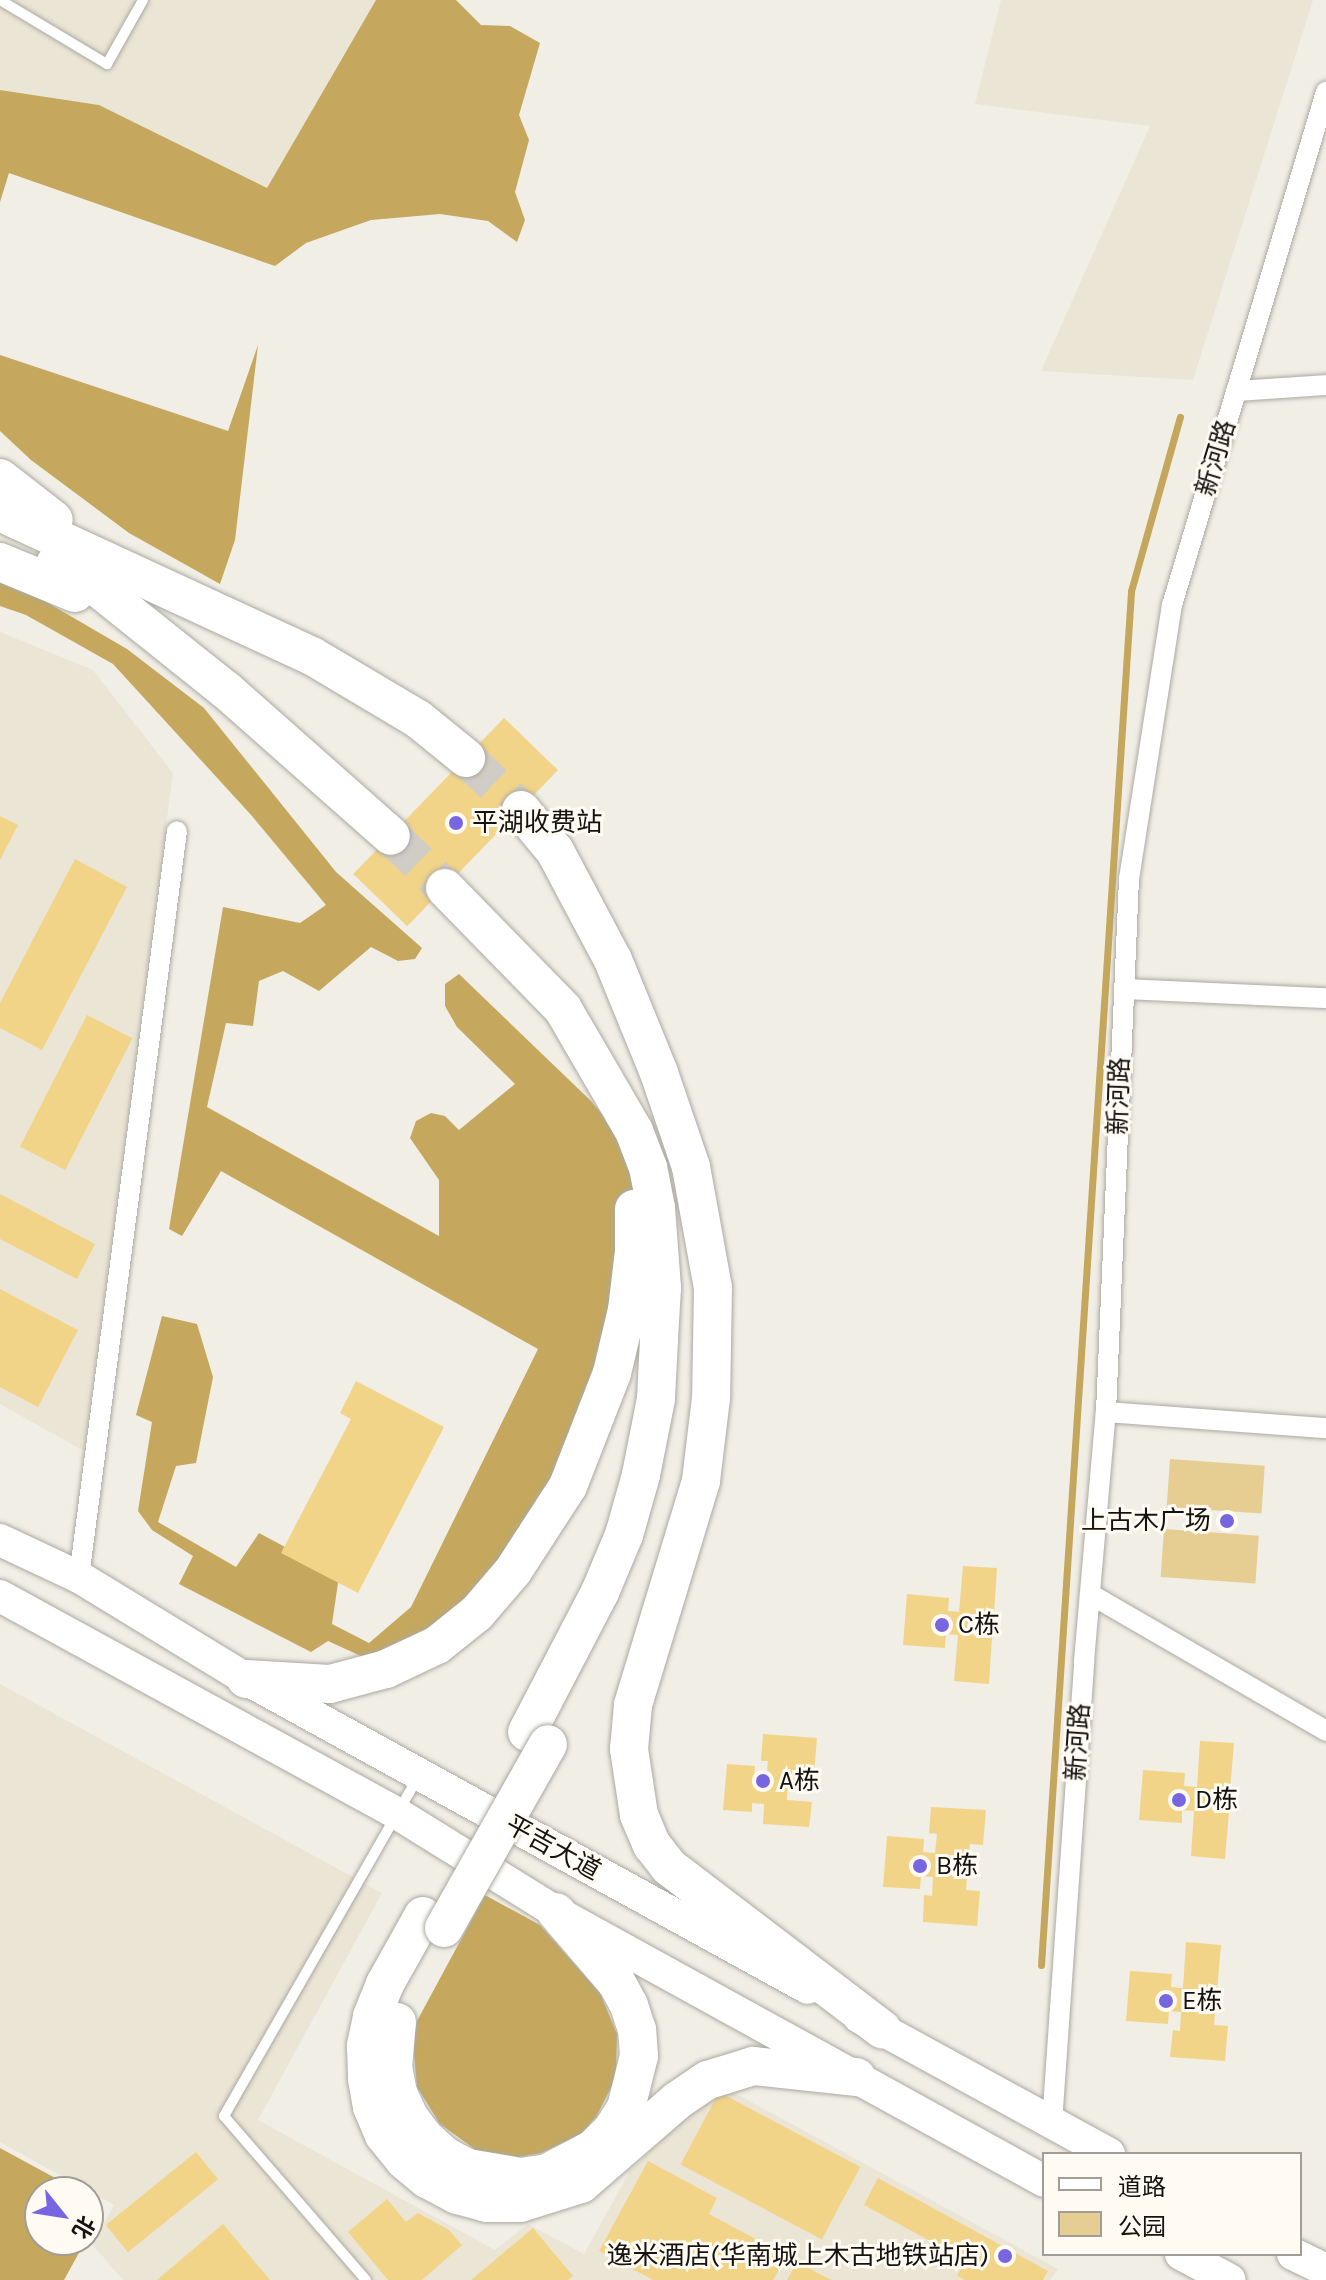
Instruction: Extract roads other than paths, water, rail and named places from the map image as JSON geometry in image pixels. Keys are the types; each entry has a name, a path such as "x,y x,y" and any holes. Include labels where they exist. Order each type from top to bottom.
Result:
{"highway":[{"path":"0,478 90,544 256,632"},
{"path":"0,512 366,686 418,719 466,758"},
{"path":"0,534 98,588 226,690 391,836"},
{"path":"0,562 44,578 93,602 226,690"},
{"path":"521,810 555,851 613,960 659,1073 691,1167 705,1235 713,1313 711,1398 701,1481 633,1705 629,1749 639,1815 652,1845 669,1867 882,2029"},
{"path":"445,888 563,1009 634,1131 648,1167 656,1208 662,1288 656,1399 641,1475 624,1535 538,1738"},
{"path":"613,960 670,1161 679,1205 685,1288 679,1402 665,1481 647,1542 621,1602 538,1738 433,1922 385,1984 372,2017 366,2046 372,2107 384,2135 404,2160 427,2179 457,2195 486,2203 520,2203 581,2184 678,2100 708,2080 753,2066 856,2077"},
{"path":"246,1679 330,1684 386,1669 437,1645 477,1613 513,1571 568,1486 612,1373 627,1310 634,1251 634,1195 625,1142 612,1106 563,1009"},
{"path":"433,1922 398,2015 393,2040 393,2067 398,2093 409,2117 425,2138 445,2156 468,2168 494,2175 547,2173 593,2149 612,2130 631,2095 639,2056 629,2005 616,1982 556,1912"}],"main road":[{"name":"平吉大道","path":"0,1540 79,1577 246,1679 1105,2152"},
{"name":"平吉大道","path":"0,1596 398,1814 556,1912 1042,2180"},
{"path":"1302,2245 1326,2251"},
{"path":"1185,2256 1230,2280"},
{"path":"1297,2256 1326,2270"}],"street":[{"name":"新河路","path":"1052,2123 1106,1412 1129,879 1172,605 1326,92"},
{"path":"1236,391 1326,385"},
{"path":"79,1577 177,831"},
{"path":"1124,989 1326,998"},
{"path":"1106,1412 1326,1428"},
{"path":"1090,1594 1326,1731"}],"lane":[{"path":"0,0 107,64 143,0"},
{"path":"366,2280 224,2116 420,1775"}],"waterway":[{"path":"1041,1965 1131,591 1180,417"}],"tunnel":[{"path":"466,758 521,810"},
{"path":"391,836 445,888"}],"place":[{"name":"平湖收费站","path":"456,823"},
{"name":"上古木广场","path":"1227,1521"},
{"name":"C栋","path":"942,1625"},
{"name":"A栋","path":"763,1781"},
{"name":"D栋","path":"1179,1800"},
{"name":"B栋","path":"920,1866"},
{"name":"E栋","path":"1166,2001"},
{"name":"逸米酒店(华南城上木古地铁站店)","path":"1005,2256"}]}
